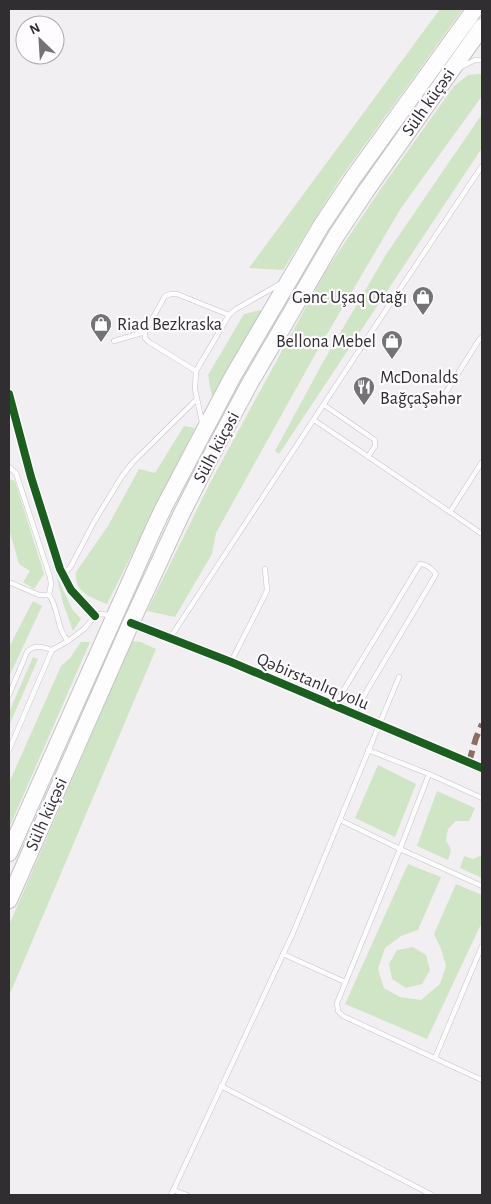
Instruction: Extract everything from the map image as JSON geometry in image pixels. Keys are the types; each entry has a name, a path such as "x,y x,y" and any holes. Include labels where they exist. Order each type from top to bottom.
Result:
{"highway":[{"name":"Sülh küçəsi","path":"9,853 164,507 233,376 321,226 353,178 475,9"},
{"name":"Sülh küçəsi","path":"9,900 131,622 181,515 250,383 336,236 482,27"},
{"path":"114,616 131,622"}],"street":[{"path":"9,394 31,478 63,576 71,590 95,616"},
{"name":"Qəbirstanlıq yolu","path":"131,622 482,768"}],"lane":[{"path":"447,75 463,65 475,60 482,60"},
{"path":"170,638 482,166"},
{"path":"204,431 195,389 196,372 229,315 236,309 290,279"},
{"path":"196,372 145,338 145,332 165,296 177,294 229,315"},
{"path":"114,341 145,332"},
{"path":"443,397 482,337"},
{"path":"63,576 71,566 94,522 122,476 197,399"},
{"path":"324,404 375,440 375,446 368,456"},
{"path":"314,420 482,534"},
{"path":"450,512 482,462"},
{"path":"9,467 16,473 50,577 49,595 55,606 62,631 68,641"},
{"path":"334,706 422,564 434,571 436,576 352,714"},
{"path":"230,662 267,590 264,568"},
{"path":"9,582 39,594 49,595"},
{"path":"9,750 52,650 84,629 95,616 106,614 114,616"},
{"path":"9,695 31,648 38,646 52,650"},
{"path":"187,1195 172,1193 283,954 399,677"},
{"path":"368,750 429,774 482,798"},
{"path":"429,774 337,1003 338,1011 343,1016 482,1080"},
{"path":"340,820 482,886"},
{"path":"435,1058 482,946"},
{"path":"283,954 346,982"},
{"path":"222,1086 432,1195"}],"green space":[{"path":"440,9 463,9 340,179 283,270 249,268"},
{"path":"482,74 482,96 401,208 316,353 216,533 212,554 175,617 147,611 210,483 325,272 382,187 454,86 468,75"},
{"path":"482,114 482,148 279,454 275,451 322,364 387,253"},
{"path":"265,309 212,397 208,375 244,314"},
{"path":"184,426 195,428 107,604 90,596 81,590 78,585 76,572 108,526 139,469 155,473"},
{"path":"9,479 15,481 44,574 34,589 23,582 30,571 19,564 9,529"},
{"path":"56,575 72,609 81,619 73,631 63,603"},
{"path":"33,601 42,606 9,677 9,647"},
{"path":"132,641 141,642 156,649 9,996 9,925"},
{"path":"81,642 90,642 9,828 9,783 61,666 70,658"},
{"path":"33,657 38,659 9,726 9,712"},
{"path":"378,765 416,784 395,837 355,818"},
{"path":"437,791 475,808 469,821 456,821 448,829 446,840 451,850 448,860 417,846"},
{"path":"482,855 482,878 460,868 464,856 473,859"},
{"path":"408,864 441,877 418,930 401,936 385,948 378,969 384,988 400,997 421,1000 440,984 446,966 434,934 456,884 482,895 482,922 427,1039 345,1004"},
{"path":"413,947 426,955 430,970 422,984 406,988 392,979 389,964 397,950"}],"marked path":[{"path":"469,762 482,724"}],"cycle path":[{"path":"9,394 31,477 60,569 71,590 95,616"},
{"path":"131,623 231,662 482,768"}],"place":[{"name":"Gənc Uşaq Otağı","path":"423,316"},
{"name":"Riad Bezkraska","path":"101,343"},
{"name":"Bellona Mebel","path":"392,360"},
{"name":"McDonalds BağçaŞəhər","path":"364,406"}]}
